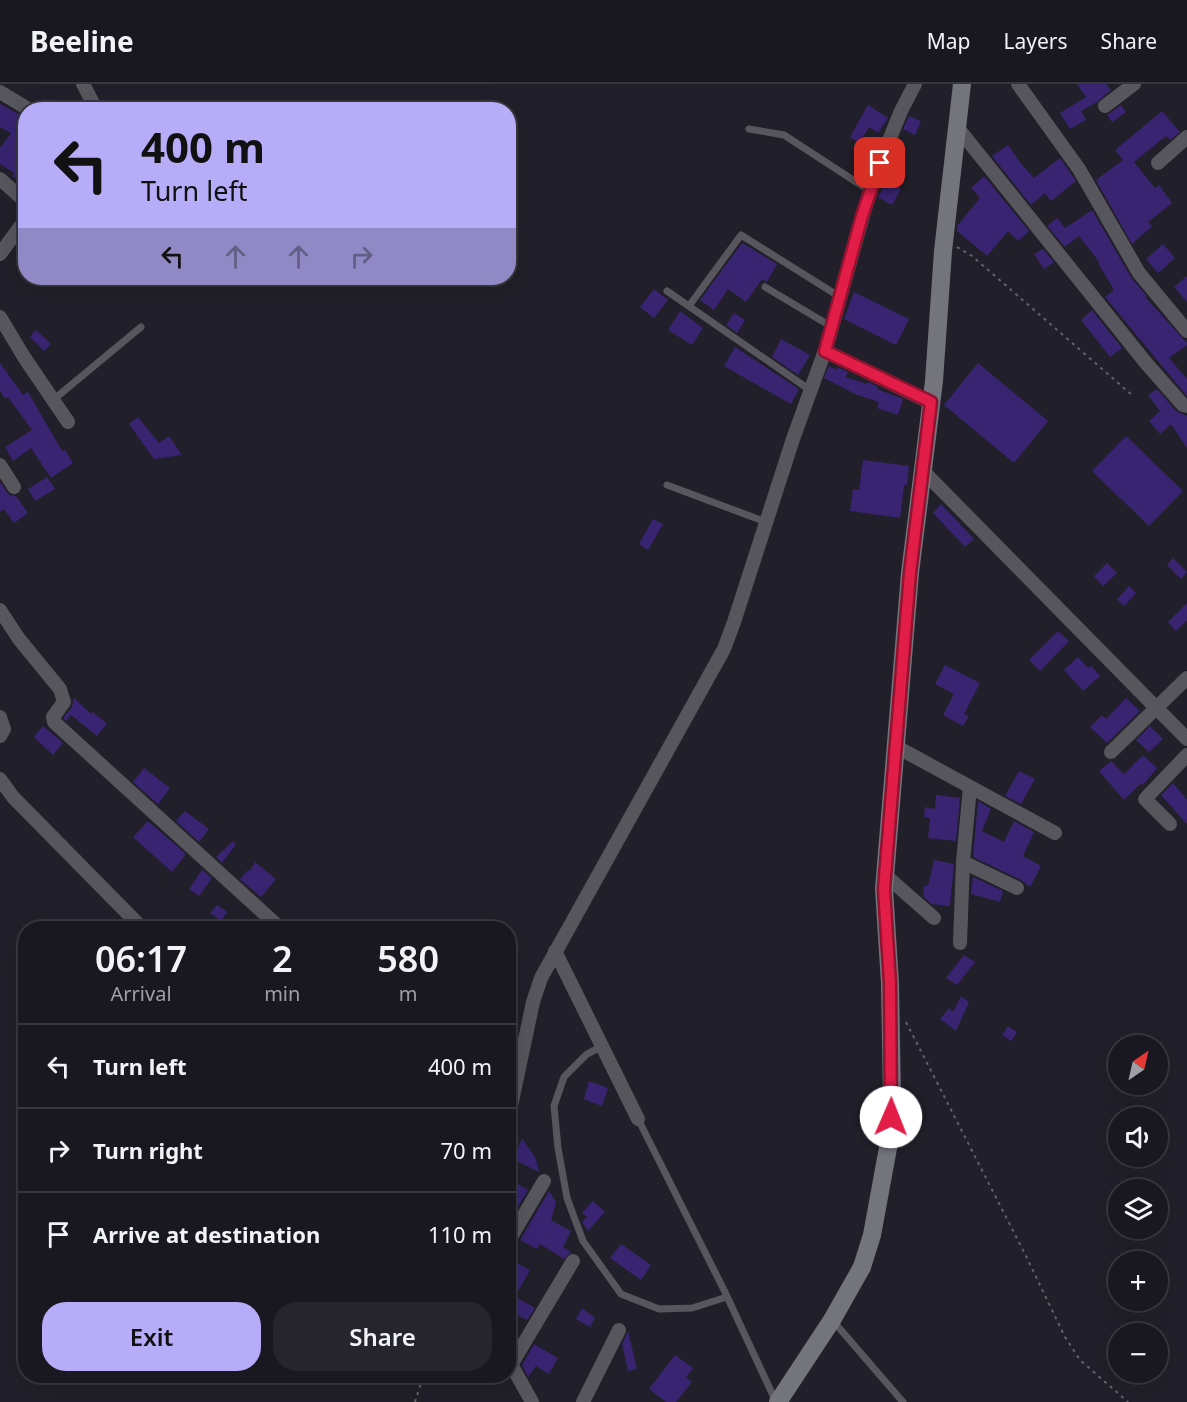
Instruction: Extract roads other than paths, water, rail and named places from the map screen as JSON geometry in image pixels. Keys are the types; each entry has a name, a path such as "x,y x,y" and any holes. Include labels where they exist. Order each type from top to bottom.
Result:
{"street":[{"path":"82,84 92,102"},
{"path":"516,1084 537,990 555,951 724,649 825,351 870,191 901,111 915,84"},
{"path":"782,1398 832,1320 868,1253 890,1137 892,1097 890,983 885,874 910,573 931,402 944,240 962,84"},
{"path":"1018,84 1079,169 1139,273 1187,331"},
{"path":"1106,106 1134,84"},
{"path":"0,92 18,103"},
{"path":"957,127 1146,363 1183,405 1187,406"},
{"path":"1158,163 1187,137"},
{"path":"0,179 18,195"},
{"path":"0,254 18,230"},
{"path":"0,317 68,422"},
{"path":"825,351 931,402"},
{"path":"0,465 14,487"},
{"path":"923,471 1187,739"},
{"path":"0,610 19,639 60,689 64,702 53,717 54,722 272,921"},
{"path":"1111,752 1187,678"},
{"path":"0,717 4,729 0,736"},
{"path":"895,746 1055,833"},
{"path":"1170,824 1145,798 1187,755"},
{"path":"0,779 13,797 135,921"},
{"path":"960,943 963,862 970,787"},
{"path":"963,862 1017,888"},
{"path":"885,874 934,918"},
{"path":"555,951 638,1119"},
{"path":"516,1228 544,1181"},
{"path":"516,1352 573,1261"},
{"path":"583,1402 619,1330"},
{"path":"516,1373 532,1402"}],"lane":[{"path":"749,129 784,135 870,191"},
{"path":"689,306 741,235 840,297"},
{"path":"765,287 832,327"},
{"path":"666,291 811,390"},
{"path":"53,400 141,327"},
{"path":"667,485 766,522"},
{"path":"603,1046 586,1054 564,1077 554,1106 558,1148 567,1198 584,1241 621,1294 659,1309 692,1308 727,1297"},
{"path":"638,1119 727,1297 782,1398"},
{"path":"832,1320 903,1402"}]}
